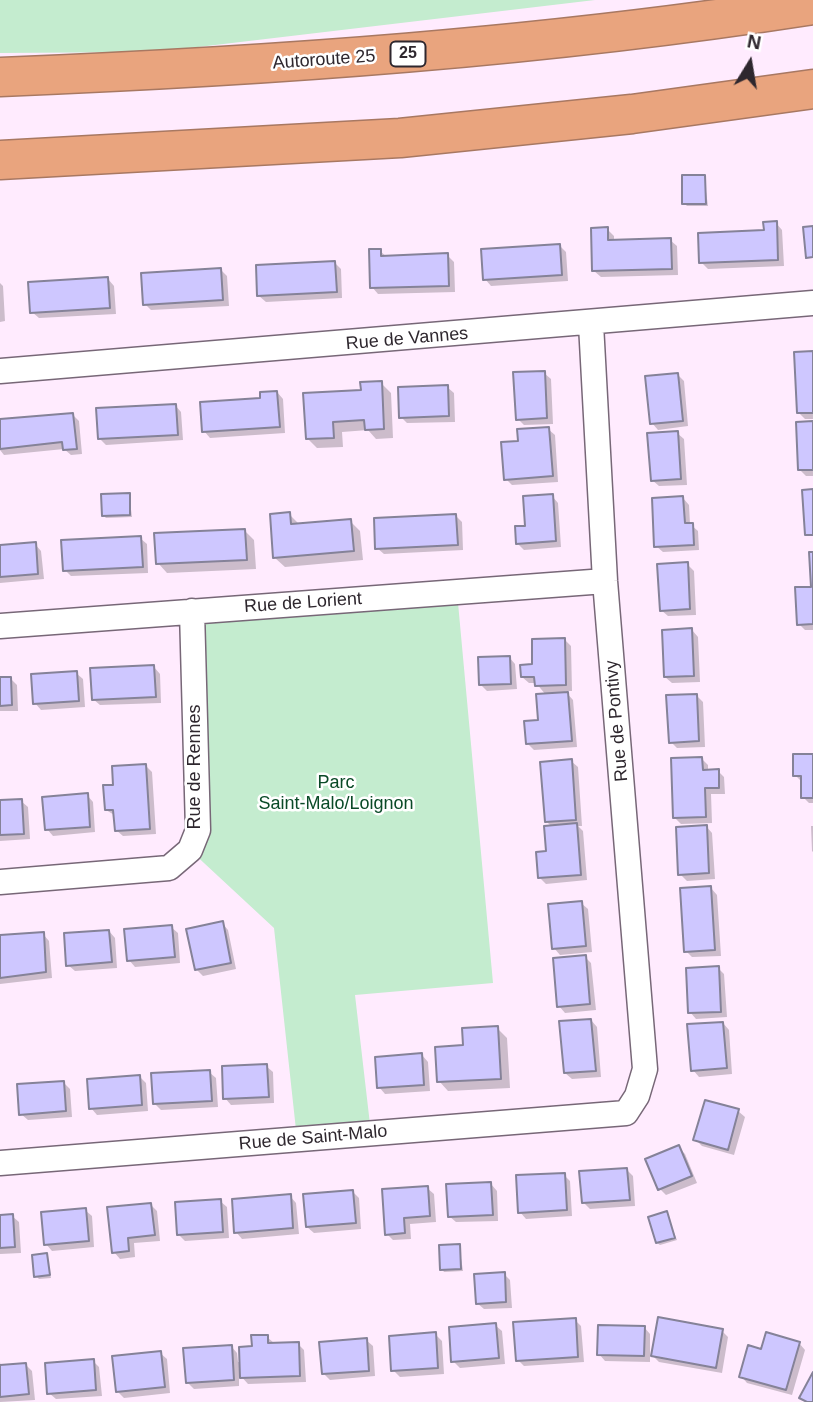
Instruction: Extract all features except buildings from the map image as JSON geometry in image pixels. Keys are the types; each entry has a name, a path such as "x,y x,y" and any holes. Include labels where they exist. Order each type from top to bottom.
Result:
{"highway":[{"name":"Autoroute 25","path":"0,77 254,65 474,48 644,29 813,5"},
{"path":"0,160 208,151 413,137 632,114 813,89"}],"street":[{"name":"Rue de Vannes","path":"0,371 591,324 813,303"},
{"name":"Rue de Pontivy","path":"591,324 605,581 645,1069 637,1096 626,1113"},
{"name":"Rue de Lorient","path":"0,626 605,581"},
{"name":"Rue de Rennes","path":"0,882 169,868 190,850 198,830 191,611"},
{"name":"Rue de Saint-Malo","path":"0,1163 626,1113"}],"green space":[{"path":"0,0 595,0 156,52 0,53"},
{"name":"Parc Saint-Malo/Loignon","path":"457,592 493,983 355,995 371,1133 297,1139 274,928 190,850 192,611"}]}
